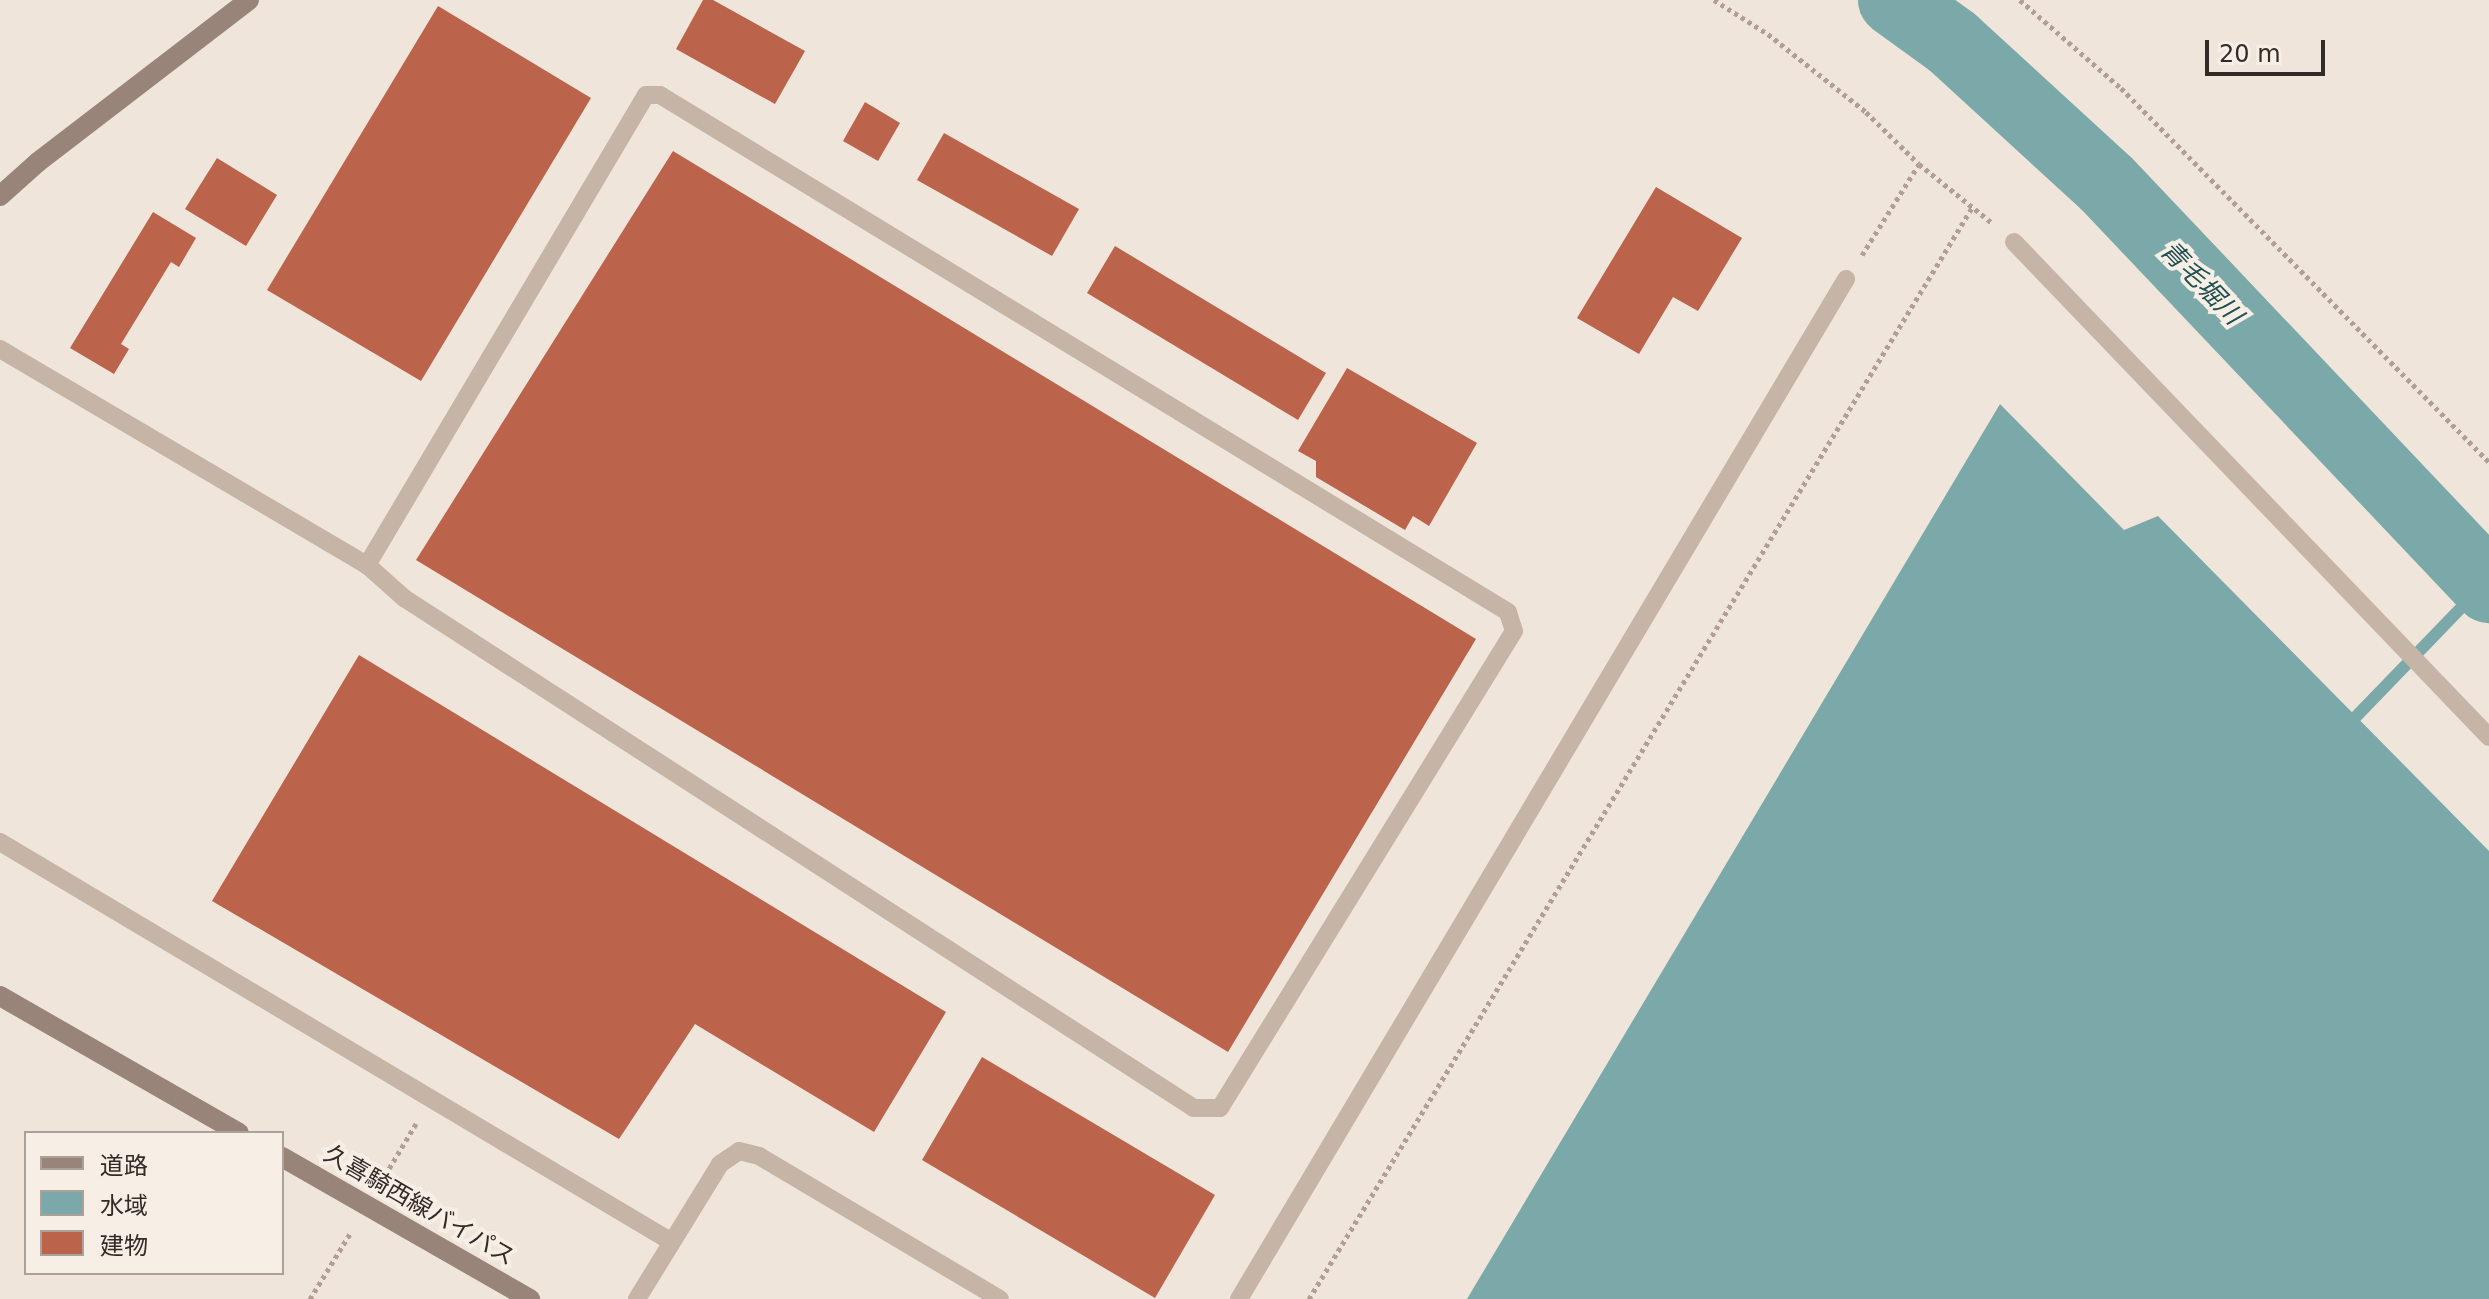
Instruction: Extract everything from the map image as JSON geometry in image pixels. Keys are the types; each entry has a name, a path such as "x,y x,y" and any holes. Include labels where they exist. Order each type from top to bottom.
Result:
{"main road":[{"path":"0,196 38,162 249,0"},
{"path":"0,996 236,1131"},
{"name":"久喜騎西線バイパス","path":"284,1158 530,1299"}],"lane":[{"path":"0,349 367,565 418,606 1194,1108 1220,1108 1514,631 1508,612 660,95 646,95 367,565"},
{"path":"2014,242 2489,737"},
{"path":"1239,1299 1846,279"},
{"path":"0,842 670,1241"},
{"path":"637,1299 720,1164 739,1151 759,1156 1000,1299"}],"path":[{"path":"1714,0 1780,43 1866,112 1919,164 2014,242"},
{"path":"2020,0 2121,88 2489,462"},
{"path":"1846,279 1919,164"},
{"path":"1309,1299 1973,206"}],"water":[{"path":"2000,404 2124,530 2158,516 2489,851 2489,1299 1467,1299"}],"building":[{"path":"703,0 713,0 805,51 775,104 676,49"},
{"path":"438,6 591,98 421,381 267,290"},
{"path":"865,102 900,123 878,161 843,141"},
{"path":"944,133 1079,209 1052,256 917,180"},
{"path":"673,151 1476,639 1228,1052 416,560"},
{"path":"217,158 277,195 246,246 185,209"},
{"path":"1656,187 1742,238 1698,311 1673,297 1639,354 1577,318"},
{"path":"153,212 196,238 179,267 171,262 121,344 129,349 114,374 70,348"},
{"path":"1115,246 1326,373 1298,420 1087,293"},
{"path":"1347,368 1477,443 1429,526 1413,516 1405,530 1316,477 1316,461 1298,451"},
{"path":"359,655 946,1012 874,1132 695,1024 619,1139 212,901"},
{"path":"982,1057 1215,1195 1155,1298 922,1160"}],"waterway":[{"name":"青毛堀川","path":"1894,0 1952,42 2106,183 2489,587"},
{"path":"2346,727 2485,583"}]}
